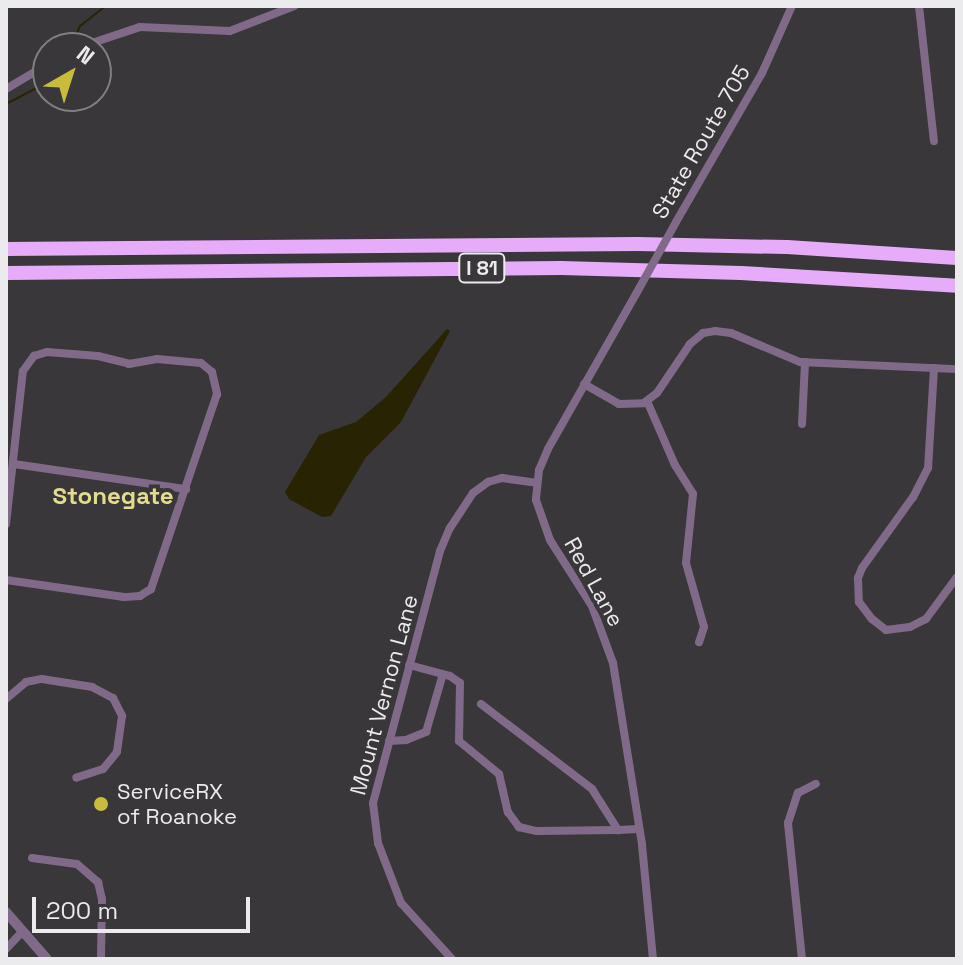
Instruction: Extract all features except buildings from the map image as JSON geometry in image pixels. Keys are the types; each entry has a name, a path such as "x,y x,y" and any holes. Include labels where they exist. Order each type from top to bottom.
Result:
{"highway":[{"name":"I 81","path":"6,249 682,245 957,258"},
{"name":"I 81","path":"6,273 576,268 786,275 957,286"}],"street":[{"path":"112,36 140,27 230,31 294,6"},
{"name":"State Route 705","path":"636,294 767,63 792,6"},
{"path":"919,6 934,141"},
{"path":"6,89 32,74"},
{"name":"Red Lane","path":"636,294 548,449 537,483 536,500 543,525 592,606 608,646 621,702 653,959"},
{"path":"584,384 619,404 647,401 657,393 690,344 703,333 731,333 786,359 805,362 957,369"},
{"path":"6,524 23,371 34,356 47,352 98,356 129,364 157,359 201,363 212,372 218,390 156,582 146,593 124,597 6,580"},
{"path":"802,424 805,362"},
{"path":"934,368 928,468 913,497 862,568 858,578 859,602 872,619 886,630 910,627 926,619 957,577"},
{"path":"647,401 675,465 693,494 686,563 704,627 699,642"},
{"path":"14,464 186,489"},
{"name":"Mount Vernon Lane","path":"452,959 401,903 378,843 373,803 440,551 463,506 480,486 497,479 537,483"},
{"path":"409,665 443,674 461,685 459,741 499,774 508,812 519,827 573,833 639,829"},
{"path":"389,741 406,740 426,732 443,674"},
{"path":"6,699 21,685 42,679 92,687 113,698 122,716 117,752 103,769 76,778"},
{"path":"481,704 592,789 618,830"},
{"path":"802,959 788,823 798,793 816,784"},
{"path":"32,858 77,864 98,882 102,899 101,959"},
{"path":"6,912 47,959"},
{"path":"6,949 22,932"}],"shaded area":[{"path":"447,329 450,331 401,422 366,457 331,516 322,517 289,499 285,492 319,435 356,422 386,397"}],"waterway":[{"path":"77,32 80,26 106,6"},
{"path":"6,104 32,90"}],"place":[{"name":"ServiceRX of Roanoke","path":"101,804"}],"district":[{"name":"Stonegate","path":"113,496"}]}
